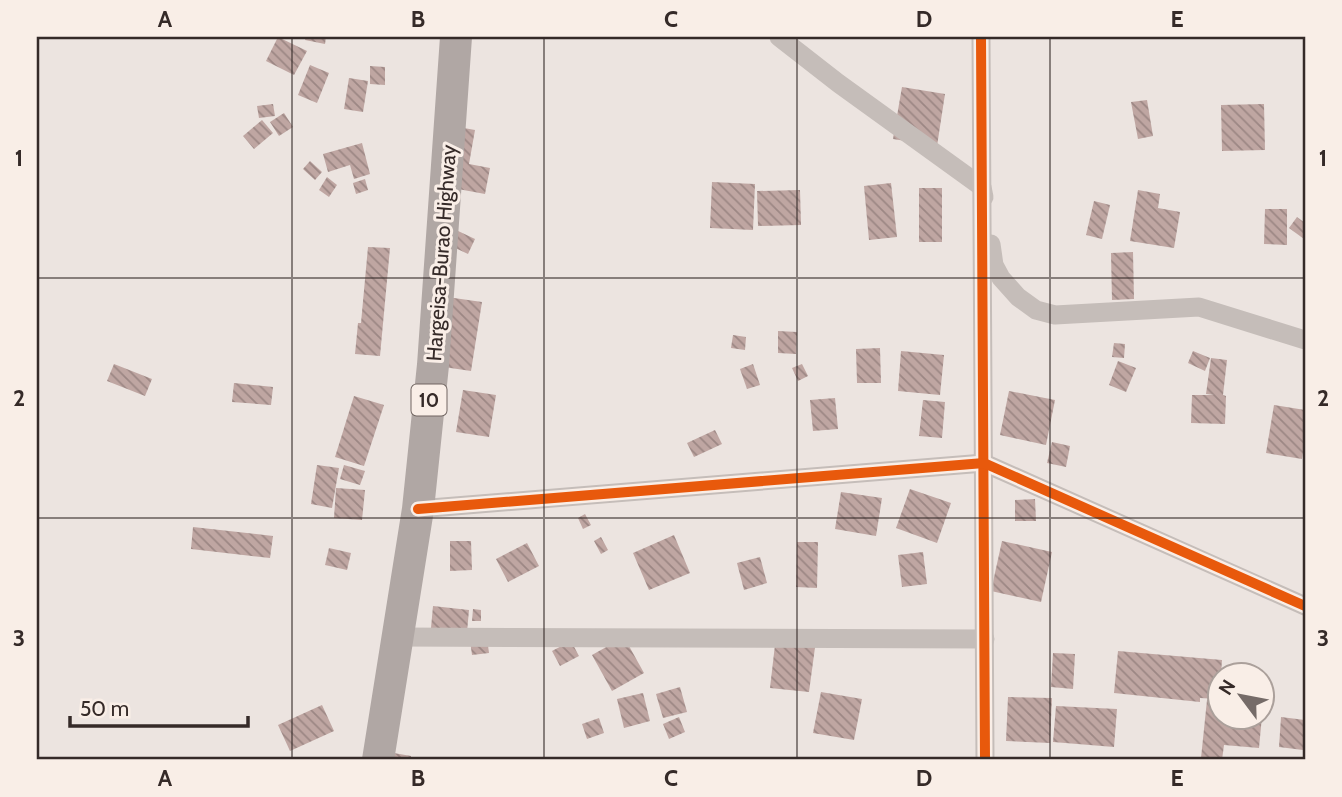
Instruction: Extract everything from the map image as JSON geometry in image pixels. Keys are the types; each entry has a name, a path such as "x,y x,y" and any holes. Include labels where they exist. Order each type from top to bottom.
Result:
{"highway":[{"name":"Hargeisa-Burao Highway","path":"378,760 418,509 433,365 456,37"}],"street":[{"path":"779,37 982,187 994,265 1001,278 1018,297 1036,310 1055,315 1199,306 1305,340"},
{"path":"981,37 985,760"},
{"path":"418,509 984,463 1305,606"},
{"path":"397,637 985,639"}],"building":[{"path":"278,37 307,51 294,75 266,61"},
{"path":"306,37 326,37 325,44 305,40"},
{"path":"310,65 329,73 317,103 298,95"},
{"path":"370,66 385,67 385,85 370,84"},
{"path":"349,78 368,81 363,112 344,109"},
{"path":"902,87 945,94 937,146 893,139"},
{"path":"1147,100 1153,136 1138,139 1131,102"},
{"path":"273,104 275,116 259,118 257,106"},
{"path":"1264,104 1265,150 1222,151 1221,105"},
{"path":"284,113 293,127 279,136 270,122"},
{"path":"262,120 273,133 254,149 243,136"},
{"path":"453,126 475,130 469,164 490,168 485,194 442,186"},
{"path":"362,143 370,174 354,179 350,165 328,172 323,154"},
{"path":"310,161 322,172 315,180 303,169"},
{"path":"327,177 337,185 329,197 319,190"},
{"path":"365,179 368,190 356,194 353,183"},
{"path":"712,182 755,184 753,230 710,228"},
{"path":"891,183 897,237 869,240 864,186"},
{"path":"919,188 942,188 942,242 919,242"},
{"path":"800,190 801,225 758,226 757,191"},
{"path":"1138,190 1160,194 1158,208 1180,212 1174,248 1130,241"},
{"path":"1094,201 1110,205 1102,239 1086,235"},
{"path":"1265,209 1287,209 1287,245 1264,244"},
{"path":"1297,217 1305,223 1304,239 1289,228"},
{"path":"456,230 475,239 468,254 449,245"},
{"path":"368,247 390,248 380,356 355,354 358,323 361,323"},
{"path":"1133,252 1134,299 1112,300 1111,253"},
{"path":"447,297 482,302 471,371 437,366"},
{"path":"778,331 797,332 796,354 778,353"},
{"path":"733,335 746,337 745,350 731,348"},
{"path":"1114,343 1125,344 1124,358 1112,357"},
{"path":"880,348 881,383 857,383 856,349"},
{"path":"901,351 944,355 940,395 898,391"},
{"path":"1193,351 1210,358 1205,371 1188,363"},
{"path":"1211,358 1227,360 1223,395 1226,396 1225,424 1191,423 1192,395 1214,395 1206,394"},
{"path":"1118,361 1136,368 1126,392 1109,385"},
{"path":"114,364 152,379 145,396 107,381"},
{"path":"753,364 760,385 747,389 740,369"},
{"path":"802,364 808,376 798,381 792,368"},
{"path":"234,383 273,387 271,405 232,402"},
{"path":"463,390 496,395 489,437 456,432"},
{"path":"1009,391 1055,400 1046,445 1000,435"},
{"path":"354,396 384,405 364,466 335,457"},
{"path":"835,398 838,429 813,431 810,400"},
{"path":"923,400 945,402 942,438 919,436"},
{"path":"1274,405 1305,410 1302,459 1266,453"},
{"path":"715,430 722,444 694,457 687,443"},
{"path":"1052,442 1070,446 1066,467 1047,463"},
{"path":"317,465 339,468 332,508 311,504"},
{"path":"344,465 365,471 360,485 340,479"},
{"path":"336,488 365,490 362,520 334,518"},
{"path":"910,489 951,503 937,543 896,528"},
{"path":"841,492 882,498 876,536 835,529"},
{"path":"1035,499 1036,521 1015,521 1015,500"},
{"path":"585,514 591,525 583,529 578,518"},
{"path":"193,527 273,536 270,558 191,549"},
{"path":"674,535 690,573 649,590 633,553"},
{"path":"601,537 608,550 601,554 594,541"},
{"path":"450,541 471,541 472,570 450,571"},
{"path":"1002,541 1052,552 1041,602 991,591"},
{"path":"797,542 818,542 817,588 796,587"},
{"path":"527,543 539,566 508,582 496,559"},
{"path":"329,548 351,553 347,570 325,565"},
{"path":"923,552 927,584 902,587 898,555"},
{"path":"760,557 767,583 744,590 737,563"},
{"path":"433,606 469,610 467,632 431,628"},
{"path":"473,609 481,610 481,621 472,621"},
{"path":"776,636 816,640 809,692 770,688"},
{"path":"624,637 644,673 612,691 592,655"},
{"path":"487,638 489,653 472,655 470,640"},
{"path":"571,641 579,656 560,666 552,651"},
{"path":"1118,651 1222,660 1206,660 1206,698 1200,698 1200,702 1114,693"},
{"path":"1053,653 1075,654 1073,689 1051,687"},
{"path":"680,687 687,712 663,718 656,694"},
{"path":"821,692 862,699 854,740 813,733"},
{"path":"643,693 650,721 624,728 617,699"},
{"path":"1008,697 1052,698 1050,743 1006,741"},
{"path":"322,705 334,731 290,751 278,725"},
{"path":"1056,706 1117,709 1114,747 1053,742"},
{"path":"1206,710 1206,730 1261,730 1259,748 1224,745 1222,760 1201,758"},
{"path":"679,717 685,732 669,739 663,724"},
{"path":"1281,717 1305,720 1303,750 1279,747"},
{"path":"599,718 604,733 587,739 582,724"},
{"path":"388,752 411,756 411,760 387,760"}],"cycle path":[{"path":"981,37 985,760"},
{"path":"418,509 984,463 1305,606"}]}
